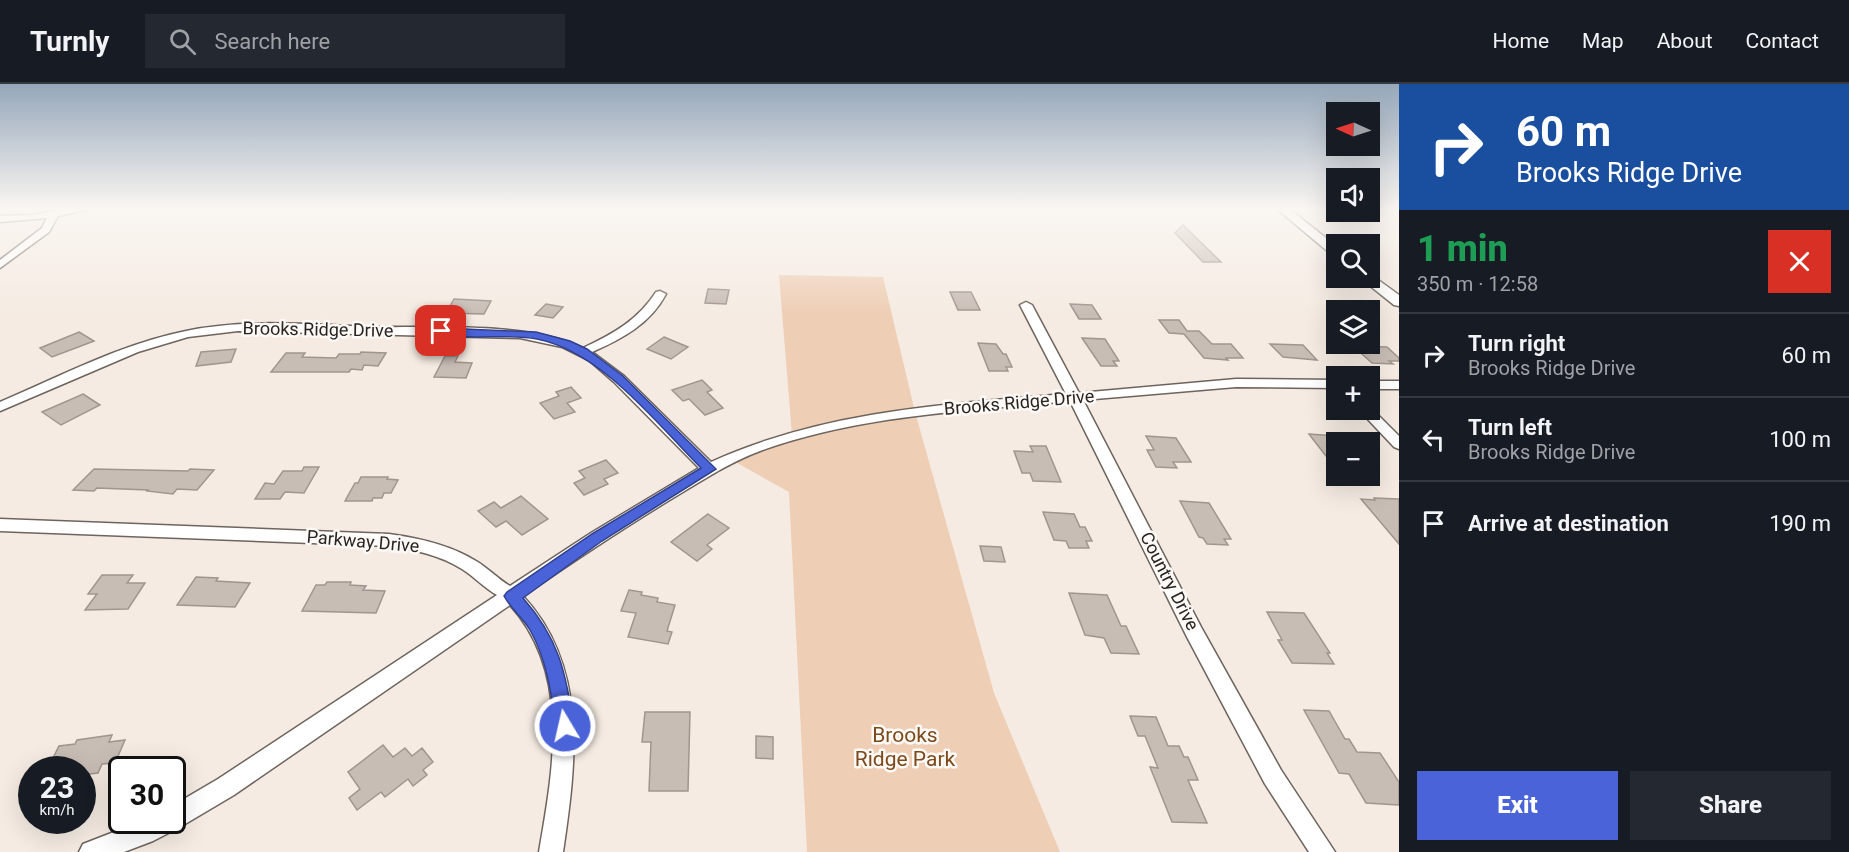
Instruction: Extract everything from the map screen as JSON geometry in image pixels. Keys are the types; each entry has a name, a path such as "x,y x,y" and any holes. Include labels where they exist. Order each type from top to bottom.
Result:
{"street":[{"path":"0,266 28,244"},
{"path":"1380,287 1399,302"},
{"path":"583,352 633,325 651,310 660,294"},
{"name":"Country Drive","path":"1026,305 1134,510 1194,632 1273,777 1323,852"},
{"name":"Brooks Ridge Drive","path":"0,407 134,349 187,334 238,327 520,334 558,341 583,352 619,379 709,469"},
{"name":"Brooks Ridge Drive","path":"186,811 226,787 597,537 709,469 754,448 792,435 877,417 1236,383 1326,384"},
{"path":"1380,385 1399,386"},
{"path":"1376,420 1399,444"},
{"name":"Parkway Drive","path":"0,525 351,537 401,541 445,553 472,565 512,596 534,623 548,647 558,679 565,726 562,778 551,852"},
{"name":"Brooks Ridge Drive","path":"91,852 142,834"}],"green space":[{"name":"Brooks Ridge Park","path":"779,275 883,277 915,412 994,693 1060,852 807,852 789,492 730,459 792,435"}],"building":[{"path":"1185,244 1202,244 1221,262 1203,262"},
{"path":"708,289 729,290 726,304 705,303"},
{"path":"950,292 971,292 980,310 958,310"},
{"path":"454,299 491,301 484,314 446,313"},
{"path":"546,304 563,307 553,318 535,315"},
{"path":"1070,304 1092,305 1101,319 1079,319"},
{"path":"1159,320 1179,320 1187,331 1199,331 1212,344 1231,344 1243,358 1226,358 1228,360 1204,358 1184,334 1169,333"},
{"path":"79,332 94,341 52,357 40,348"},
{"path":"664,337 688,347 671,359 647,349"},
{"path":"1082,338 1105,339 1119,361 1113,361 1117,366 1101,366"},
{"path":"978,343 996,344 1003,354 1006,354 1012,367 1006,367 1008,371 989,371"},
{"path":"1270,344 1303,345 1317,360 1283,357"},
{"path":"1380,347 1387,347 1399,358 1399,361 1389,361 1393,364 1372,363 1362,354 1380,354"},
{"path":"236,349 231,362 196,366 201,352"},
{"path":"361,352 386,353 378,366 364,365 362,370 271,372 286,353 305,353 302,357 336,358 339,354 360,354"},
{"path":"445,356 458,356 455,362 472,363 466,378 434,377"},
{"path":"702,380 712,390 707,392 723,408 705,415 689,399 683,401 672,390"},
{"path":"571,387 581,398 567,403 575,412 554,419 540,403 559,396 556,392"},
{"path":"83,394 100,405 61,425 42,412"},
{"path":"1309,434 1326,435 1326,456"},
{"path":"1146,436 1176,438 1191,462 1173,462 1177,468 1156,467 1147,450 1154,450"},
{"path":"1030,446 1046,446 1061,482 1033,481 1030,473 1022,473 1014,451 1033,452"},
{"path":"606,460 618,473 604,479 608,484 584,495 574,483 585,478 579,471"},
{"path":"304,467 319,467 304,493 285,492 280,499 255,499 265,483 274,484 283,471 302,471"},
{"path":"94,469 214,470 197,490 177,489 173,494 148,490 97,488 94,491 73,490"},
{"path":"361,477 388,477 387,479 398,480 391,493 384,493 382,498 373,498 372,501 345,501"},
{"path":"521,496 548,519 522,535 506,521 496,527 478,511 494,502 501,508"},
{"path":"1374,498 1399,499 1399,544 1361,499 1375,500"},
{"path":"1180,501 1209,503 1231,539 1224,539 1228,545 1207,544 1203,538 1199,537"},
{"path":"1043,512 1074,514 1080,527 1085,527 1092,541 1086,541 1089,548 1069,548 1066,541 1054,540"},
{"path":"708,514 729,528 707,545 712,549 697,561 671,542"},
{"path":"980,546 1001,547 1005,562 984,561"},
{"path":"102,575 133,575 127,583 145,583 128,609 85,610 97,594 88,594"},
{"path":"196,577 250,583 235,607 177,605"},
{"path":"327,582 351,582 350,585 366,586 363,590 385,591 376,613 302,611 316,585 325,585"},
{"path":"629,590 658,598 657,602 675,605 667,631 672,632 668,644 628,637 636,613 621,611"},
{"path":"1069,593 1107,595 1121,626 1126,626 1139,654 1111,653 1104,638 1085,635"},
{"path":"1267,612 1304,613 1330,653 1327,653 1334,664 1292,663 1278,640 1282,640"},
{"path":"1304,710 1329,711 1345,739 1349,739 1357,752 1380,753 1399,782 1399,805 1366,803 1349,774 1339,773"},
{"path":"645,712 690,712 688,791 649,791 651,742 642,742"},
{"path":"1130,716 1156,717 1168,746 1179,746 1184,757 1188,757 1198,780 1188,780 1207,823 1172,822 1150,767 1158,768 1145,736 1138,736"},
{"path":"112,735 109,742 125,740 118,756 108,756 108,764 102,764 96,773 96,756 54,756 59,746 75,744 77,740"},
{"path":"756,736 773,737 773,759 756,758"},
{"path":"383,745 393,757 405,748 412,756 422,748 433,762 423,770 427,775 413,786 408,779 385,797 381,792 357,810 349,798 360,789 348,772"}],"route":[{"path":"441,331 536,336 558,341 583,352 594,358 619,379 709,469 597,537 512,596 534,623 548,647 558,679 565,726"}]}
